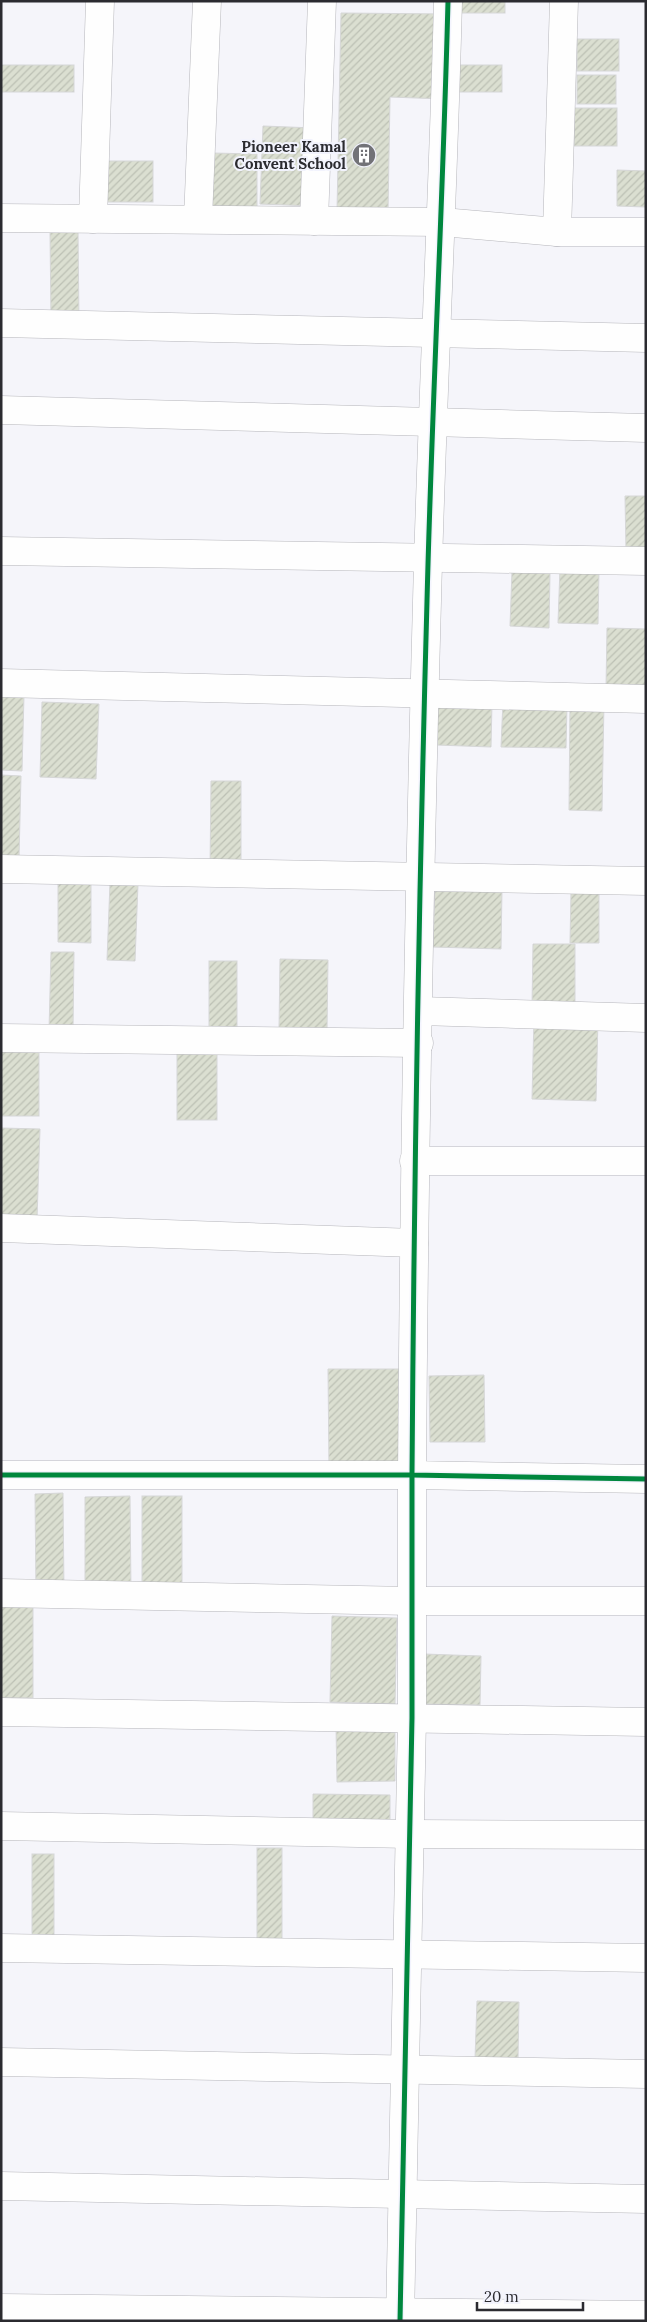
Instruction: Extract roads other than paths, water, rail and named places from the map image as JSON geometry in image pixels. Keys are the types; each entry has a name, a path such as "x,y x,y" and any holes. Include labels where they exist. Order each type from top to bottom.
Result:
{"street":[{"path":"93,219 100,1"},
{"path":"198,219 207,1"},
{"path":"314,220 322,1"},
{"path":"400,2316 412,1718 414,1161 420,1011 428,557 442,222 448,1"},
{"path":"556,232 564,1"},
{"path":"1,218 442,222 556,232 646,232"},
{"path":"1,323 646,338"},
{"path":"1,410 646,428"},
{"path":"1,551 646,561"},
{"path":"1,683 646,699"},
{"path":"1,870 422,875 646,881"},
{"path":"420,1011 646,1018"},
{"path":"1,1038 418,1043"},
{"path":"414,1161 646,1161"},
{"path":"1,1228 414,1243"},
{"path":"1,1476 412,1475 646,1479"},
{"path":"1,1593 412,1601 646,1601"},
{"path":"1,1712 646,1722"},
{"path":"1,1826 410,1834 646,1836"},
{"path":"1,1948 407,1956 646,1958"},
{"path":"1,2062 646,2074"},
{"path":"1,2186 403,2196 646,2199"},
{"path":"1,2308 400,2316 646,2315"}],"place":[{"name":"Pioneer Kamal Convent School","path":"364,155"}]}
